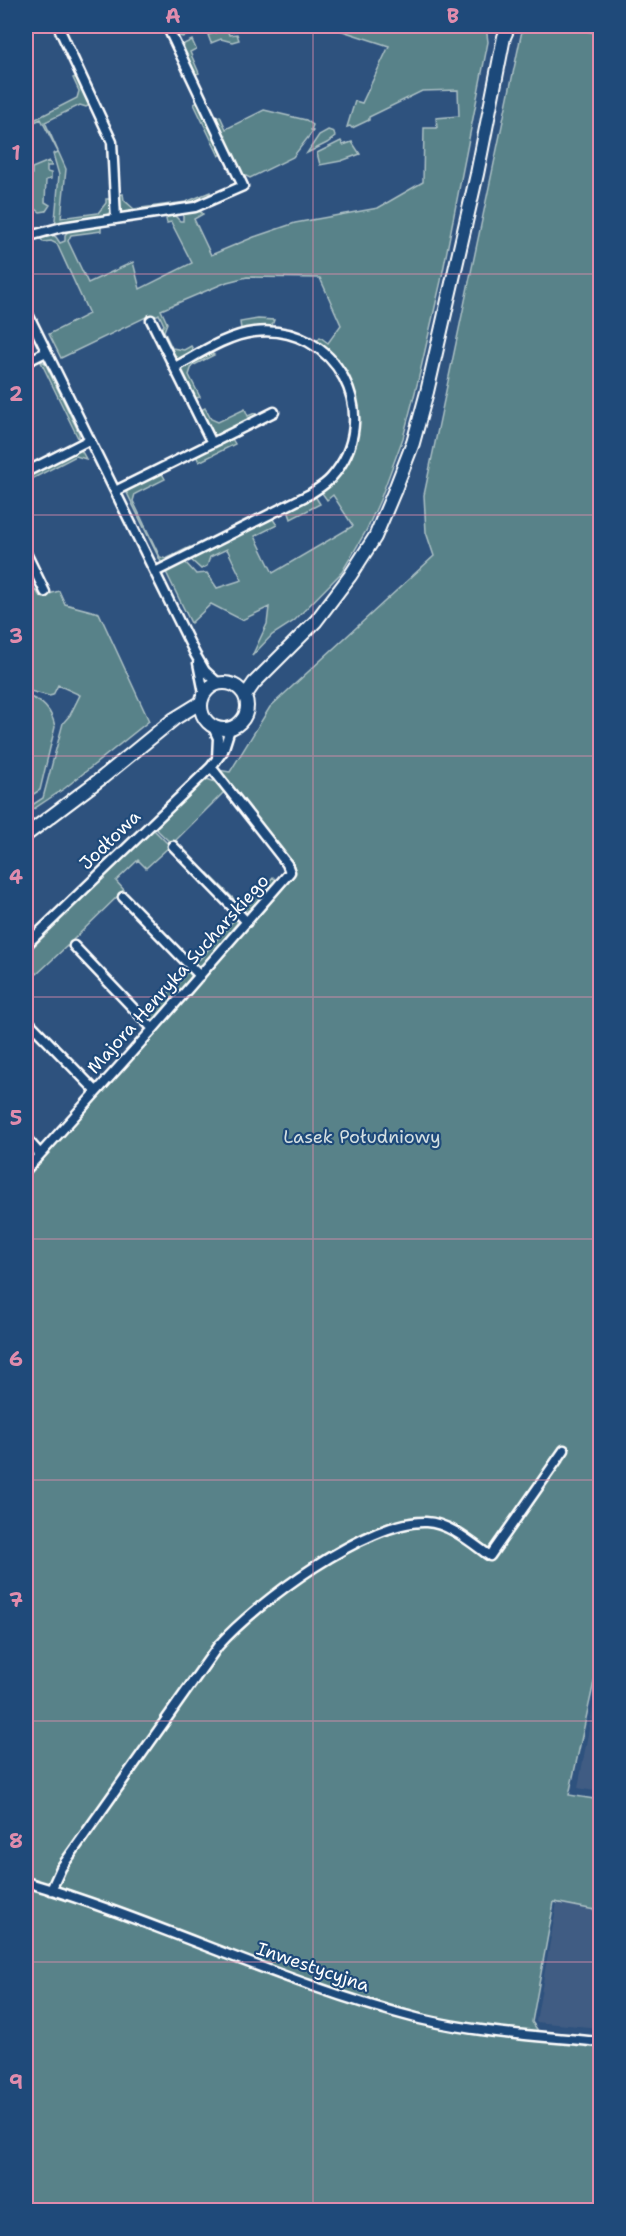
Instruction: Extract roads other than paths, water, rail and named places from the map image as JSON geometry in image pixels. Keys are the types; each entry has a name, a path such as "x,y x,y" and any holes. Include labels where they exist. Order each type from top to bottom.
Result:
{"main road":[{"path":"245,696 254,683 316,621 350,576 375,537 413,443 475,185 505,29"},
{"path":"236,686 282,654"},
{"path":"26,835 202,698 212,686 218,683 231,683 245,696 247,704 243,720 230,729 223,730 208,723 186,721 157,734"},
{"path":"202,698 200,707 208,723"}],"street":[{"path":"58,26 112,142 116,219"},
{"path":"26,237 51,229 195,207 243,186 167,26"},
{"path":"26,310 195,654 205,671 218,683"},
{"path":"151,320 212,443"},
{"path":"155,572 310,495 331,478 341,464 349,449 354,431 352,394 340,370 321,349 300,338 278,332 243,334 175,367"},
{"path":"26,362 46,352"},
{"path":"115,491 274,412"},
{"path":"26,472 89,440"},
{"path":"26,553 45,592"},
{"path":"195,654 202,698"},
{"path":"208,723 218,738 217,759"},
{"name":"Jodłowa","path":"26,945 211,767 224,751 230,729"},
{"name":"Majora Henryka Sucharskiego","path":"26,1170 248,922 290,870 211,767"},
{"path":"173,846 248,922"},
{"path":"123,897 200,976"},
{"path":"74,946 153,1029"},
{"path":"26,1019 96,1091"},
{"path":"26,1138 40,1154"},
{"path":"51,1890 61,1868 218,1646 240,1624 344,1548 385,1531 410,1524 427,1522 439,1525 459,1534 490,1556 564,1450"},
{"name":"Inwestycyjna","path":"26,1882 121,1913 198,1944 328,1991 418,2018 464,2028 600,2042"}],"park label":[{"name":"Lasek Południowy","path":"362,1137"}]}
